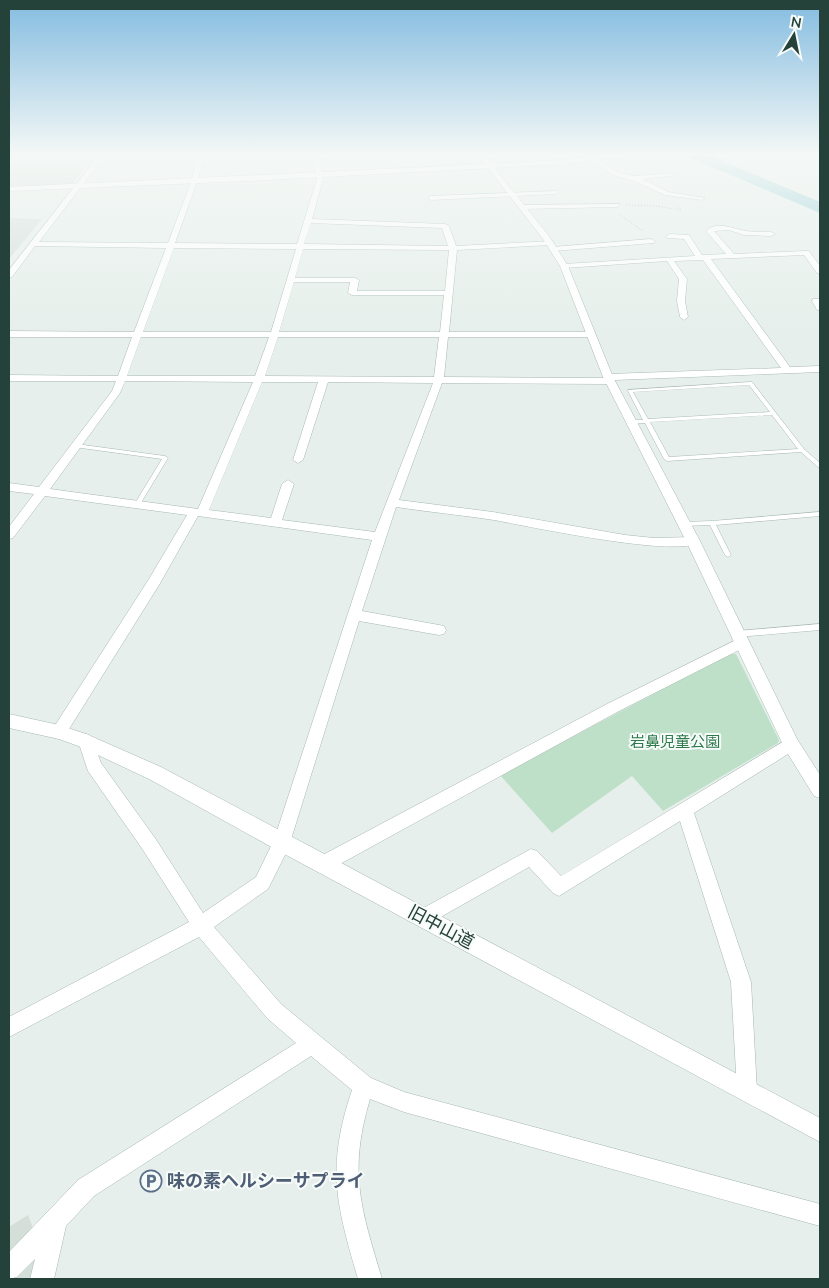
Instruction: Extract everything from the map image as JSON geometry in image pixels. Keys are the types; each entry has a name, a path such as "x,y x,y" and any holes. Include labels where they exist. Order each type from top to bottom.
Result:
{"street":[{"path":"9,275 55,215"},
{"path":"9,536 117,391 182,215"},
{"path":"59,732 199,512 259,379 274,335 309,215"},
{"path":"528,215 564,266 609,379 693,541 791,744 820,790"},
{"path":"9,1027 189,933 262,883 282,843 379,538 439,380 453,248 445,226 307,221"},
{"path":"732,257 710,231 712,229 730,228 744,233 771,234"},
{"path":"670,236 686,237 787,370"},
{"path":"33,244 453,248 651,242"},
{"path":"564,266 624,261 806,253 820,271"},
{"path":"669,259 683,279 681,301 684,317"},
{"path":"290,280 355,280 352,293 448,293"},
{"path":"820,301 816,301 820,308"},
{"path":"9,334 591,335"},
{"path":"9,378 609,379 820,369"},
{"path":"298,460 324,379"},
{"path":"275,523 288,484"},
{"path":"9,488 199,512 379,538"},
{"path":"391,503 493,516 624,539 654,542 693,541"},
{"path":"354,615 439,630"},
{"path":"323,864 739,638"},
{"name":"旧中山道","path":"9,721 59,732 86,741 155,773 282,843 424,917 820,1130"},
{"path":"86,741 94,766 150,844 200,924 274,1011 364,1086 404,1102 820,1215"},
{"path":"424,917 531,857 559,887 791,744"},
{"path":"684,811 741,982 747,1091"},
{"path":"9,1268 86,1188 312,1044"},
{"path":"364,1086 352,1121 346,1165 349,1202 370,1279"},
{"path":"42,1279 56,1220"}],"lane":[{"path":"802,450 667,459 630,392 750,383 802,450 820,466"},
{"path":"631,422 774,413"},
{"path":"76,446 165,458 137,505"},
{"path":"684,524 820,514"},
{"path":"712,523 728,555"},
{"path":"739,638 820,627"}],"shaded area":[{"path":"9,218 42,219 9,259"},
{"path":"28,1215 42,1253 35,1279 9,1279 9,1227"}],"green space":[{"name":"岩鼻児童公園","path":"729,654 736,654 779,740 778,743 663,811 632,776 552,833 500,775"}],"place":[{"name":"味の素ヘルシーサプライ","path":"151,1181"}]}
